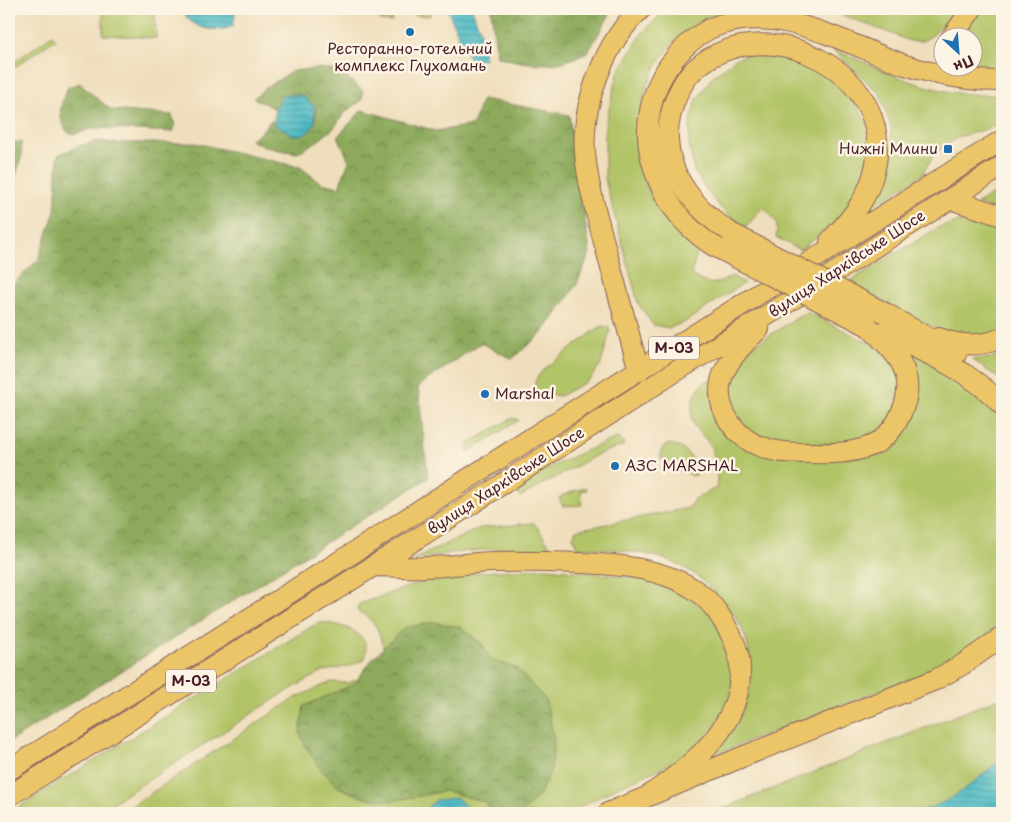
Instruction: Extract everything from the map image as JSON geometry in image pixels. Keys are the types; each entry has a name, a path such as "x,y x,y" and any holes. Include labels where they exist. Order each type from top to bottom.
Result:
{"highway":[{"path":"639,370 592,196 585,151 585,133 590,101 602,64 623,29 641,9"},
{"path":"958,28 972,9"},
{"path":"934,66 905,64 808,23 778,15 748,15 730,19 715,25 688,43 676,55 665,71 658,84 650,114 648,129 649,152 655,174 671,206 693,231 712,245 868,326 958,369 1002,405"},
{"path":"806,266 844,227 865,197 875,169 878,140 875,122 871,109 853,80 822,54 798,42 770,36 746,37 731,42 706,56 685,80 672,108 668,136 672,162 688,194 700,209 731,233 913,328 968,361 1002,387"},
{"path":"970,78 975,80 1002,81"},
{"name":"вулиця Харківське Шосе","path":"9,770 1002,140"},
{"name":"вулиця Харківське Шосе","path":"9,796 1002,166"},
{"path":"950,199 1002,216"},
{"path":"787,304 755,332 736,354 722,379 721,397 730,424 741,436 763,448 798,453 851,452 877,442 890,432 900,418 906,400 907,380 900,362 894,353 868,326"},
{"path":"913,328 944,340 967,345 985,344 1002,338"},
{"path":"373,566 427,567 476,562 572,563 614,566 647,571 670,578 693,588 701,594 721,616 736,647 740,672 737,696 727,720 708,746 688,767 648,796"},
{"path":"608,813 935,680 962,665 996,642 1002,630"}],"green space":[{"path":"103,9 155,9 156,38 103,35"},
{"path":"380,9 393,9 392,22 380,21"},
{"path":"412,9 430,12 430,16 414,15"},
{"path":"491,9 613,9 588,52 563,62 539,64 497,56"},
{"path":"666,9 735,9 706,18 672,44 655,68 646,89 637,128 637,159 650,193 664,218 698,249 691,275 707,283 721,282 732,276 744,283 685,322 669,328 653,325 638,303 605,179 605,125 618,73 642,33"},
{"path":"816,9 956,9 939,28 934,28 934,34 923,41 910,41 837,13"},
{"path":"982,9 1002,9 1002,73 984,71 984,28 967,28"},
{"path":"52,35 56,39 9,71 9,66"},
{"path":"831,48 894,75 926,86 964,94 1002,95 1002,123 958,137 934,154 922,175 868,209 891,154 891,127 880,94"},
{"path":"759,51 785,51 842,78 873,134 866,181 842,217 800,250 776,237 777,227 773,217 763,207 746,227 727,215 712,198 694,171 689,145 690,123 696,101 712,77 735,59"},
{"path":"321,68 340,72 363,91 362,100 344,113 334,128 319,140 297,153 269,148 250,140 259,134 271,120 279,127 315,122 316,109 307,99 293,93 275,109 254,98 265,88 293,71"},
{"path":"81,83 111,110 172,115 175,126 173,132 93,128 76,134 68,133 62,121 61,105 68,87"},
{"path":"482,99 569,115 590,253 576,286 543,332 512,359 481,343 418,386 428,478 9,742 9,288 38,260 55,211 58,155 79,146 99,141 114,143 195,143 300,167 321,183 339,187 349,161 338,136 362,110 436,131 473,125"},
{"path":"9,142 21,142 22,155 13,184 9,186"},
{"path":"1002,190 1002,212 977,204 995,193"},
{"path":"984,221 1002,227 1002,331 988,338 946,334 847,283 939,227 958,222"},
{"path":"806,312 868,342 891,358 903,378 892,423 858,447 778,446 749,435 731,405 728,380 748,349"},
{"path":"603,326 608,327 610,331 601,364 589,380 560,396 538,394 534,388 536,379 542,371"},
{"path":"905,348 964,380 1002,414 1002,618 989,634 965,652 938,668 706,758 732,731 747,697 750,660 745,636 740,625 716,594 685,568 673,562 646,554 577,547 573,537 576,530 689,508 694,499 718,487 712,450 708,442 695,427 692,415 695,396 705,381 712,380 746,450 895,439 910,417 917,394 916,370"},
{"path":"1002,354 1002,381 972,359 991,358"},
{"path":"512,418 519,420 468,452 468,444"},
{"path":"617,438 624,442 623,446 589,459 520,497 517,492 522,486 543,471"},
{"path":"670,444 682,449 693,458 698,466 696,475 693,476 661,459 661,451 664,446"},
{"path":"586,487 587,490 581,491 582,505 563,506 559,499 561,496"},
{"path":"534,523 553,550 503,548 451,553 410,561 480,528"},
{"path":"547,568 646,579 678,588 713,616 736,670 728,703 713,729 693,750 673,763 618,787 568,813 472,813 469,809 436,800 422,813 121,813 295,698 331,682 347,683 367,677 381,660 383,645 377,628 366,615 359,613 357,607 359,604 445,574"},
{"path":"319,622 345,627 360,636 366,650 364,660 349,666 321,672 281,695 97,813 9,813"},
{"path":"433,622 460,627 482,644 490,659 516,668 545,699 554,741 551,769 539,796 521,813 492,813 485,802 446,791 392,801 364,798 338,787 319,767 305,746 300,733 304,706 354,684 373,658 404,628"},
{"path":"1002,697 1002,813 712,813"}],"water":[{"path":"182,9 236,9 233,26 219,30 197,25 186,16"},
{"path":"447,9 472,9 480,30 485,59 471,60"},
{"path":"283,95 302,95 314,106 315,122 311,130 302,135 293,135 274,124 275,109"},
{"path":"1002,758 1002,813 906,813 923,810 943,803 969,786"},
{"path":"457,798 472,813 422,813 436,800"}],"place":[{"name":"Ресторанно-готельний комплекс Глухомань","path":"410,32"},
{"name":"Нижні Млини","path":"948,149"},
{"name":"Marshal","path":"485,394"},
{"name":"АЗС MARSHAL","path":"615,466"}]}
